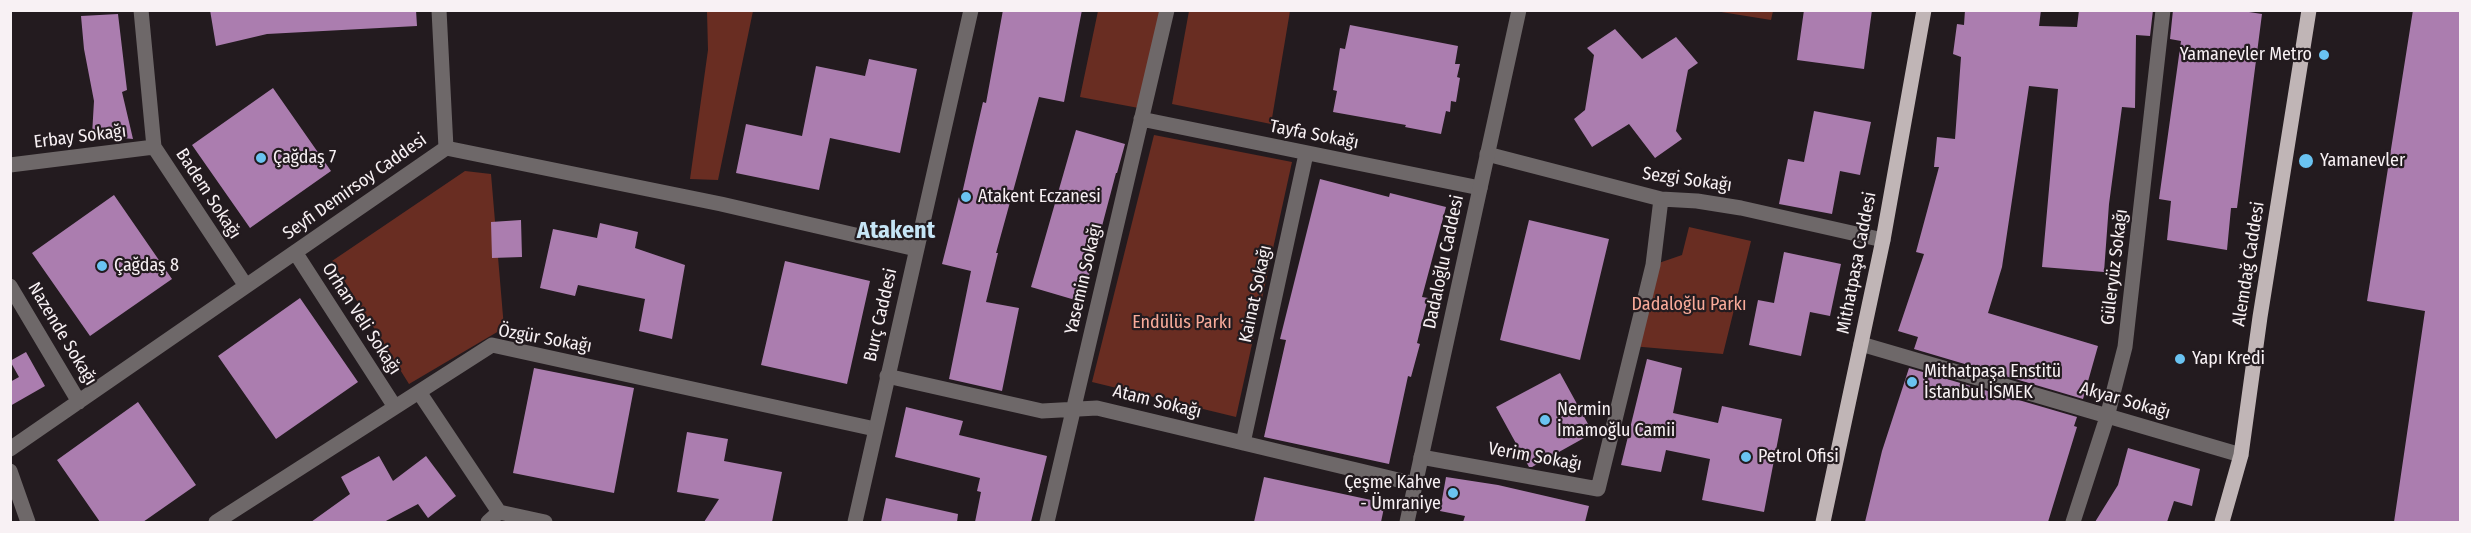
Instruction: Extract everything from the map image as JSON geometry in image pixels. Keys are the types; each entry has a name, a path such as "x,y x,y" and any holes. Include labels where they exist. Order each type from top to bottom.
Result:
{"main road":[{"name":"Mithatpaşa Caddesi","path":"1822,522 1883,240 1924,10"},
{"name":"Alemdağ Caddesi","path":"2223,522 2241,455 2308,10"}],"street":[{"name":"Badem Sokağı","path":"141,10 154,147 246,286"},
{"path":"439,10 446,148"},
{"name":"Burç Caddesi","path":"855,522 970,10"},
{"name":"Yasemin Sokağı","path":"1047,522 1167,10"},
{"name":"Dadaloğlu Caddesi","path":"1407,522 1519,10"},
{"name":"Güleryüz Sokağı","path":"2073,522 2107,417 2125,347 2163,10"},
{"name":"Tayfa Sokağı","path":"1141,119 1480,188"},
{"name":"Erbay Sokağı","path":"10,165 154,147"},
{"name":"Seyfi Demirsoy Caddesi","path":"10,449 446,148 721,204 916,249"},
{"name":"Kainat Sokağı","path":"1243,443 1306,154"},
{"name":"Sezgi Sokağı","path":"1487,154 1661,199 1697,201 1741,208 1883,240"},
{"name":"Verim Sokağı","path":"1421,457 1598,489 1653,265 1661,199"},
{"name":"Orhan Veli Sokağı","path":"295,252 395,408"},
{"name":"Nazende Sokağı","path":"10,286 80,402"},
{"name":"Özgür Sokağı","path":"216,522 492,345 875,429"},
{"name":"Akyar Sokağı","path":"1861,345 2241,455"},
{"name":"Atam Sokağı","path":"887,376 1042,411 1098,408 1415,484"},
{"path":"419,392 494,517 545,522"},
{"path":"10,471 28,522"}],"green space":[{"path":"707,11 753,11 718,180 690,179 708,50"},
{"path":"1098,11 1167,11 1144,109 1080,97"},
{"path":"1189,11 1290,11 1271,124 1172,104"},
{"path":"1715,11 1773,11 1771,20"},
{"name":"Endülüs Parkı","path":"1154,135 1292,162 1236,417 1092,382"},
{"path":"465,171 491,174 504,328 409,384 332,261"},
{"name":"Dadaloğlu Parkı","path":"1689,227 1751,241 1723,354 1631,346 1653,265 1682,255"}],"building":[{"path":"210,10 416,10 417,26 267,34 216,46"},
{"path":"1003,10 1082,10 1064,102 1039,97 996,253 998,253 986,302 1019,308 1002,391 949,379 971,271 942,264 959,197 961,198 983,102 986,103"},
{"path":"1804,10 1872,10 1864,69 1797,60"},
{"path":"1965,10 2041,10 2039,26 2077,27 2079,10 2153,10 2150,36 2136,35 2135,108 2122,107 2109,204 2104,272 2042,267 2058,89 2029,86 2002,267 1988,313 2098,346 2083,399 1914,349 1918,337 1898,331 1924,254 1916,252 1939,167 1934,167 1937,137 1955,139 1961,57 1953,54 1957,24 1964,25"},
{"path":"2173,10 2236,10 2262,14 2237,208 2231,208 2227,250 2167,240 2171,201 2159,199 2181,41 2170,39"},
{"path":"2413,10 2460,10 2460,522 2394,522 2425,311 2367,301"},
{"path":"118,14 127,90 122,92 133,139 92,135 94,101 84,49 81,16"},
{"path":"1350,25 1458,46 1455,64 1460,64 1457,77 1460,78 1456,102 1451,101 1450,112 1446,111 1441,134 1405,127 1406,125 1333,112 1337,91 1333,90 1340,48 1345,49"},
{"path":"1615,29 1642,59 1676,37 1698,63 1688,70 1676,131 1682,139 1655,158 1629,124 1592,147 1574,119 1585,110 1594,55 1587,48"},
{"path":"869,59 917,69 900,153 830,138 819,190 736,173 746,124 802,136 816,66 865,76"},
{"name":"Çağdaş 7","path":"273,88 331,171 250,228 192,145"},
{"path":"1814,111 1871,122 1860,175 1840,171 1832,214 1779,204 1788,159 1804,162"},
{"path":"1076,130 1125,144 1082,302 1031,287"},
{"path":"1320,179 1389,197 1390,193 1446,207 1422,297 1428,298 1417,343 1420,344 1411,377 1408,376 1389,464 1264,437 1286,340 1280,339"},
{"name":"Çağdaş 8","path":"114,195 172,279 90,336 32,253"},
{"path":"521,220 522,257 492,258 491,222"},
{"path":"1529,220 1609,239 1580,360 1500,340"},
{"path":"600,223 638,232 635,248 685,265 672,339 639,331 645,299 578,285 575,296 540,288 553,229 597,238"},
{"path":"1784,252 1841,264 1830,316 1810,312 1801,356 1749,345 1758,300 1774,303"},
{"path":"785,261 870,281 847,384 761,365"},
{"path":"300,298 358,382 276,439 218,356"},
{"path":"26,352 45,386 10,406 10,382 19,377 10,361"},
{"path":"1647,359 1682,368 1673,413 1718,423 1722,406 1782,419 1764,512 1702,500 1710,459 1666,450 1661,472 1621,465"},
{"path":"534,368 634,388 614,493 513,473"},
{"path":"1909,368 2077,417 2074,426 2077,427 2048,522 1865,522 1882,451"},
{"name":"Nermin İmamoğlu Camii","path":"1560,373 1593,433 1529,467 1496,407"},
{"path":"138,402 196,485 143,522 100,522 57,460"},
{"path":"906,407 963,421 959,435 1047,456 1031,522 975,522 981,492 977,491 980,478 895,457"},
{"path":"687,432 728,439 724,461 782,472 772,522 704,522 719,499 677,492"},
{"path":"2128,448 2200,469 2192,506 2174,501 2167,522 2095,522 2118,485"},
{"path":"379,456 393,481 426,456 456,496 428,518 418,504 384,522 311,522 350,494 341,477"},
{"path":"1264,477 1385,503 1381,522 1254,522"},
{"path":"1446,477 1498,485 1589,506 1585,522 1463,522 1465,516 1440,511"},
{"path":"886,498 958,514 957,522 881,522"}],"place":[{"name":"Yamanevler Metro","path":"2324,55"},
{"name":"Çağdaş 7","path":"261,158"},
{"name":"Yamanevler","path":"2306,161"},
{"name":"Atakent Eczanesi","path":"966,197"},
{"name":"Çağdaş 8","path":"102,266"},
{"name":"Yapı Kredi","path":"2180,359"},
{"name":"Mithatpaşa Enstitü İstanbul İSMEK","path":"1912,382"},
{"name":"Nermin İmamoğlu Camii","path":"1545,420"},
{"name":"Petrol Ofisi","path":"1746,457"},
{"name":"Çeşme Kahve - Ümraniye","path":"1453,493"}],"district":[{"name":"Atakent","path":"896,231"}]}
